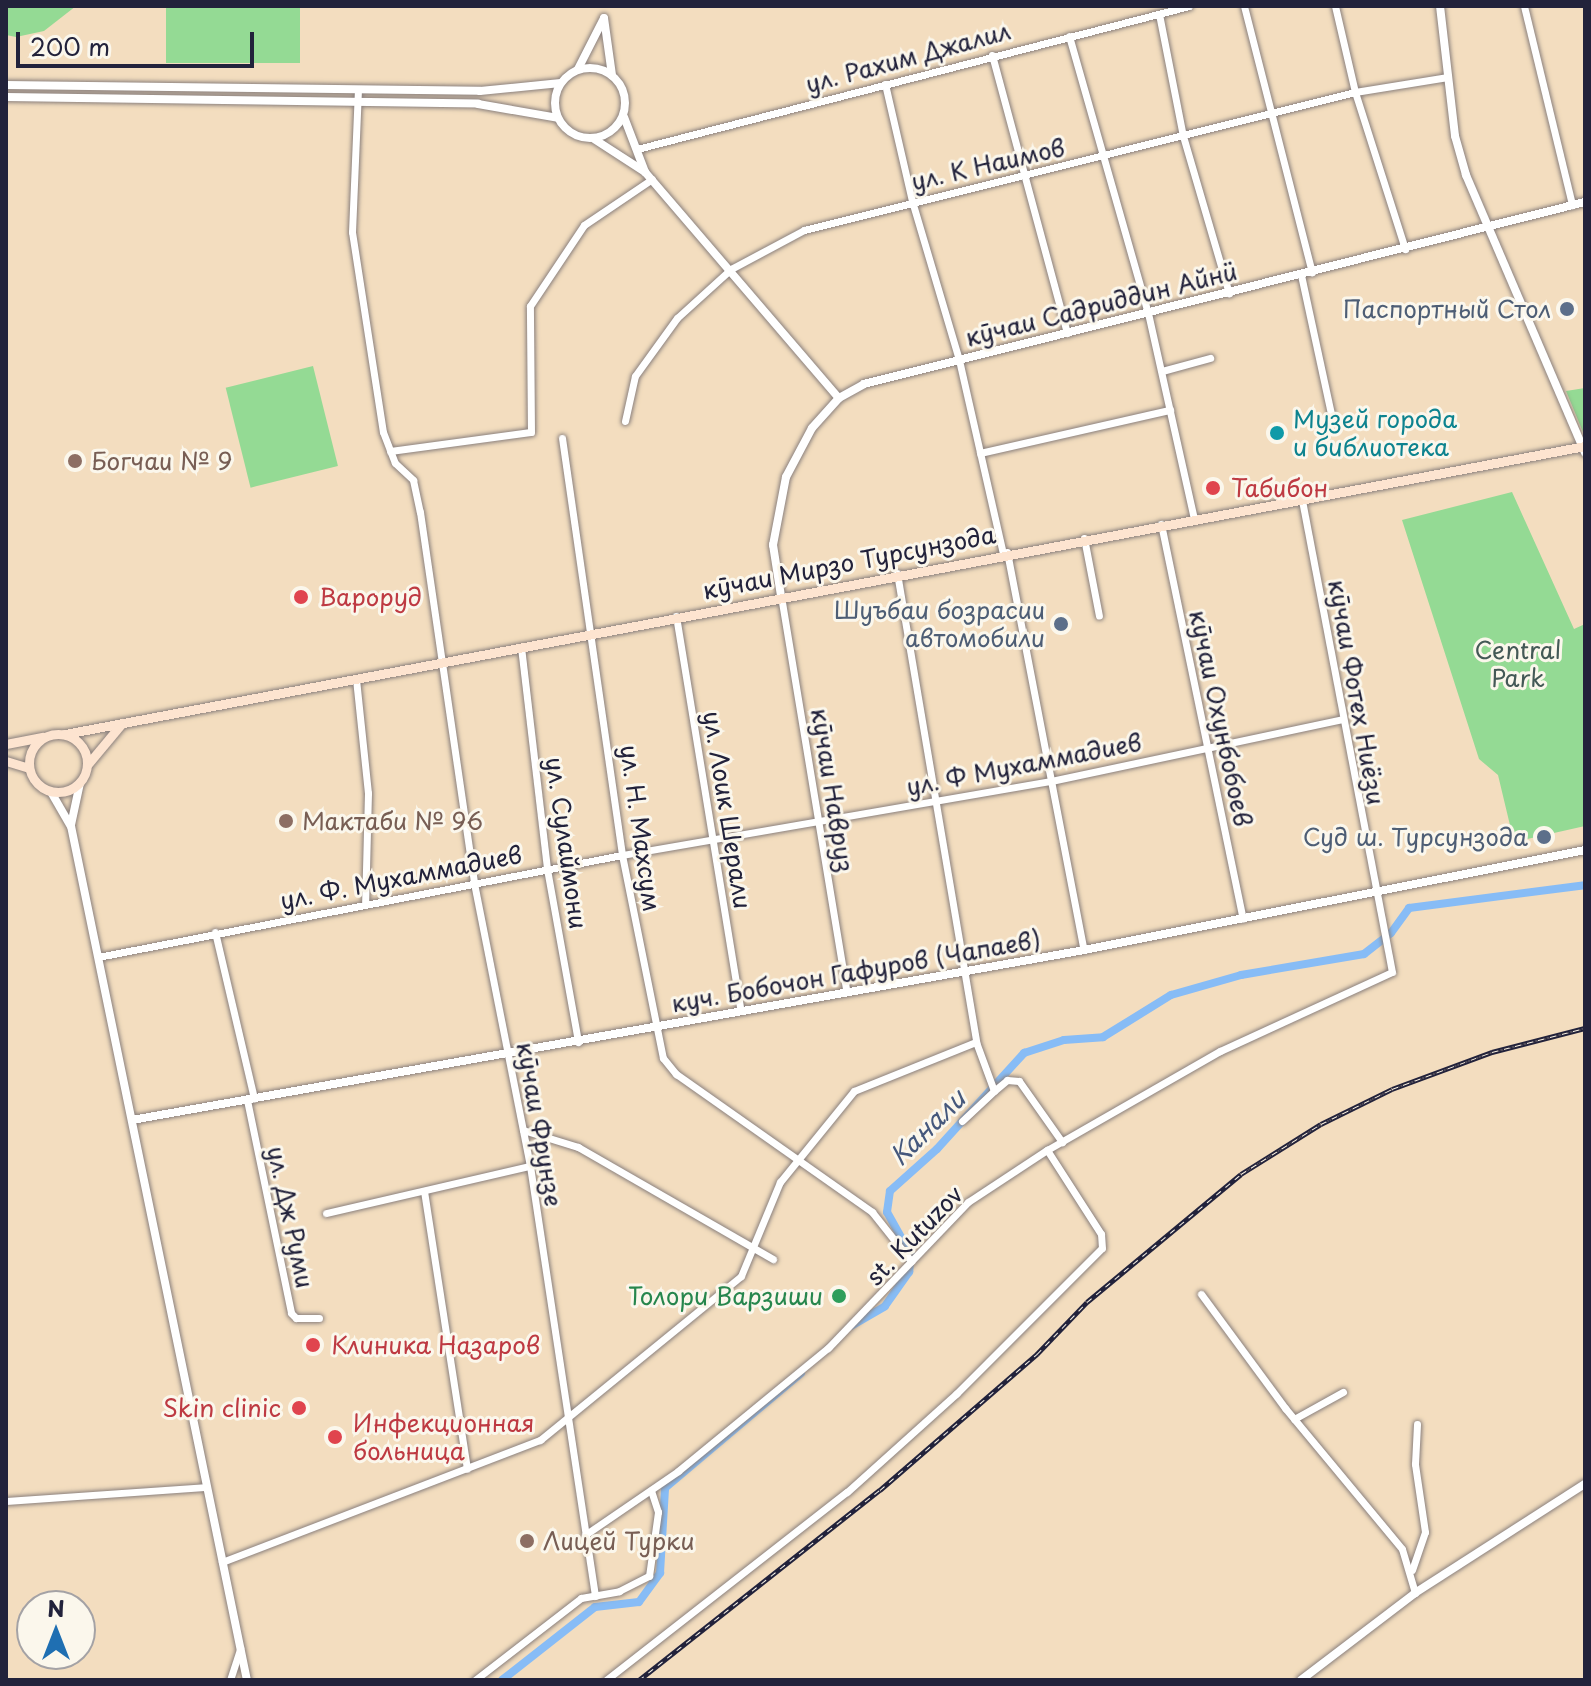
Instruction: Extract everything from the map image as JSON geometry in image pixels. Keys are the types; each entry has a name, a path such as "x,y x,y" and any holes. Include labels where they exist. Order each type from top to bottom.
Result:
{"main road":[{"name":"кӯчаи Мирзо Турсунзода","path":"6,744 1005,552 1584,449"},
{"path":"46,736 30,754 29,768 37,783 51,792 67,792 80,783 88,764 122,723"},
{"path":"65,734 85,749 88,764"},
{"path":"6,761 29,768"}],"street":[{"path":"605,6 612,75 625,94 624,117 649,175"},
{"name":"ул. Рахим Джалил","path":"637,149 1189,6"},
{"path":"1244,6 1312,272"},
{"path":"1335,6 1355,92 1405,249"},
{"path":"1440,6 1455,136 1488,228 1584,449"},
{"path":"1524,6 1572,205"},
{"path":"1159,14 1183,136 1229,293"},
{"path":"558,118 555,100 561,83 578,69 604,18"},
{"path":"1069,36 1148,313 1194,518"},
{"path":"992,55 1067,333"},
{"path":"578,69 596,68 612,75"},
{"name":"ул. К Наимов","path":"625,421 635,376 657,342 731,269 804,230 912,201 1270,116 1355,92 1448,77"},
{"path":"6,85 480,91 561,83"},
{"path":"885,84 912,201 959,360 1005,552 1084,950"},
{"path":"358,89 352,232 390,451 531,432 530,306 584,225 649,175"},
{"path":"6,97 478,104 558,118 575,135 594,139 649,175 839,398"},
{"path":"594,139 609,134 624,117"},
{"name":"кӯчаи Садриддин Айнӣ","path":"781,596 773,545 786,477 799,447 839,398 878,378 1585,202"},
{"path":"1301,275 1333,423"},
{"path":"1162,371 1210,358"},
{"path":"980,453 1170,410"},
{"name":"ул. Н. Махсум","path":"562,438 594,633 622,855 663,1058 676,1074 872,1212 911,1261"},
{"name":"кӯчаи Фрунзе","path":"390,451 413,480 444,661 474,883 530,1166 566,1421 595,1596"},
{"name":"кӯчаи Фотех Ниёзи","path":"1302,498 1373,894 1386,946"},
{"name":"кӯчаи Охунбобоев","path":"1161,524 1205,749 1243,919"},
{"path":"1084,538 1099,616"},
{"path":"897,573 932,803 976,1042 994,1091"},
{"name":"кӯчаи Навруз","path":"781,596 846,990"},
{"name":"ул. Лоик Шерали","path":"676,616 741,1011"},
{"name":"ул. Сулаймони","path":"521,647 547,869 578,1042"},
{"path":"356,679 368,793 365,904"},
{"name":"ул. Ф Мухаммадиев","path":"712,839 1051,781 1342,719"},
{"path":"71,826 80,783"},
{"path":"51,792 71,826 247,1680"},
{"name":"ул. Ф. Мухаммадиев","path":"98,957 215,932 712,839"},
{"name":"куч. Бобочон Гафуров (Чапаев)","path":"132,1120 578,1042 963,969 1084,950 1585,850"},
{"path":"215,932 250,1099"},
{"name":"st. Kutuzov","path":"585,1535 651,1491 828,1348 968,1202 1047,1150 1232,1044 1386,978 1392,972 1386,946"},
{"path":"222,1562 540,1440 725,1293 748,1268 768,1203 854,1091 976,1042"},
{"path":"962,1121 1007,1080 1019,1081 1062,1142"},
{"name":"ул. Дж Руми","path":"250,1099 291,1313 296,1318 319,1318"},
{"path":"523,1130 578,1147 773,1259"},
{"path":"606,1680 847,1492 956,1394 1102,1248 1101,1234 1047,1150"},
{"name":"ул. Дж Руми","path":"326,1213 530,1166"},
{"path":"424,1191 467,1469"},
{"path":"1201,1294 1294,1419 1402,1549 1412,1570 1415,1593"},
{"path":"1294,1419 1343,1392"},
{"path":"1412,1570 1425,1532 1415,1464 1417,1424"},
{"path":"1301,1680 1415,1593 1585,1484"},
{"path":"6,1501 205,1487"},
{"path":"475,1680 572,1603 632,1587 649,1576 658,1512 651,1491"},
{"path":"230,1680 240,1649"}],"green space":[{"path":"6,6 76,6 44,31 16,37 6,35"},
{"path":"166,6 300,6 300,63 166,63"},
{"path":"313,366 338,466 251,488 226,388"},
{"path":"1585,388 1585,437 1566,391"},
{"name":"Central Park","path":"1512,492 1574,629 1585,624 1585,826 1514,842 1498,775 1479,759 1402,520"}],"waterway":[{"name":"Канали","path":"851,1326 885,1306 909,1272 911,1255 887,1212 890,1191 937,1149 1024,1053 1064,1040 1103,1037 1171,995 1241,975 1364,954 1391,933 1409,908 1585,885"},
{"name":"Канали","path":"502,1680 595,1607 639,1602 660,1573 665,1488 801,1373"}],"railway":[{"path":"639,1680 880,1490 1037,1354 1087,1302 1241,1174 1321,1124 1392,1089 1492,1052 1585,1028"}],"place":[{"name":"Паспортный Стол","path":"1567,309"},
{"name":"Музей города и библиотека","path":"1277,433"},
{"name":"Богчаи № 9","path":"75,461"},
{"name":"Табибон","path":"1213,488"},
{"name":"Вароруд","path":"301,597"},
{"name":"Шуъбаи бозрасии автомобили","path":"1061,624"},
{"name":"Мактаби № 96","path":"286,821"},
{"name":"Суд ш. Турсунзода","path":"1544,837"},
{"name":"Толори Варзиши","path":"839,1296"},
{"name":"Клиника Назаров","path":"313,1345"},
{"name":"Skin clinic","path":"299,1408"},
{"name":"Инфекционная больница","path":"335,1437"},
{"name":"Лицей Турки","path":"527,1541"}]}
